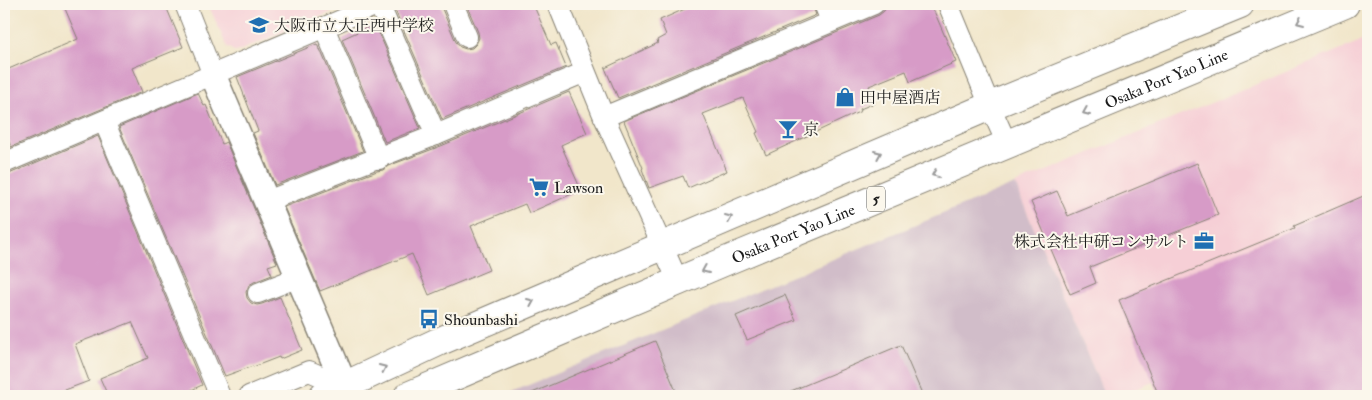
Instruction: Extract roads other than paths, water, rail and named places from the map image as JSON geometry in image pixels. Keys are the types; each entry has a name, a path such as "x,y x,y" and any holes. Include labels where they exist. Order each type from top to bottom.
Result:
{"main road":[{"path":"338,393 438,342 990,106 1240,4"},
{"name":"Osaka Port Yao Line","path":"408,396 678,281 1345,4"}],"street":[{"path":"185,4 298,277 338,393"},
{"path":"4,163 379,4 436,136"},
{"path":"453,4 467,37"},
{"path":"558,4 604,118 678,281"},
{"path":"604,118 827,13 874,4"},
{"path":"948,4 1007,144"},
{"path":"324,27 379,159"},
{"path":"267,201 436,136 586,72"},
{"path":"104,121 220,396"},
{"path":"258,293 298,277"},
{"path":"249,396 308,371 338,393"}],"place":[{"name":"大阪市立大正西中学校","path":"259,25"},
{"name":"田中屋酒店","path":"845,97"},
{"name":"京","path":"788,129"},
{"name":"Lawson","path":"539,187"},
{"name":"株式会社中研コンサルト","path":"1204,241"},
{"name":"Shounbashi","path":"429,319"}]}
